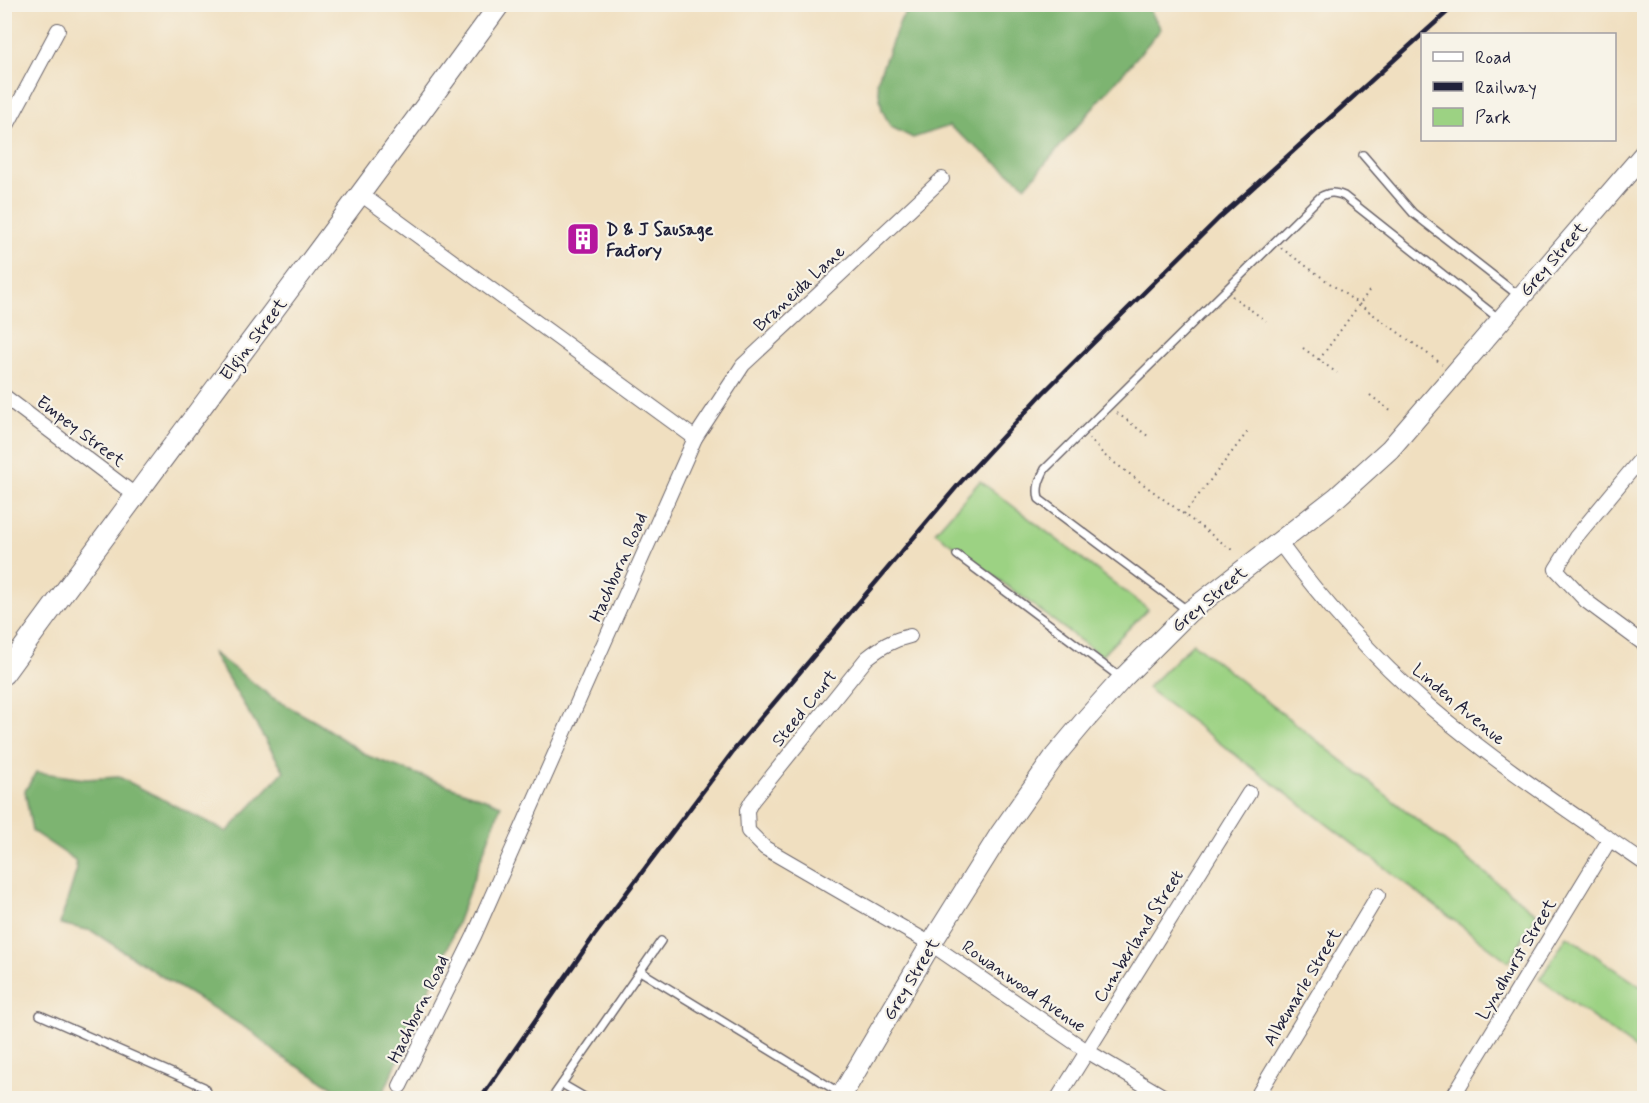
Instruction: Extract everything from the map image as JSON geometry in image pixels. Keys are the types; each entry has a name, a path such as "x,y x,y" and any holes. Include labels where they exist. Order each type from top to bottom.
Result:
{"street":[{"name":"Elgin Street","path":"4,674 135,495 362,195 500,4"},
{"path":"4,132 58,30"},
{"name":"Grey Street","path":"841,1096 931,944 1024,797 1055,756 1122,679 1190,612 1365,474 1410,427 1644,154"},
{"name":"Braneida Lane","path":"695,438 743,365 942,178"},
{"path":"362,195 695,438"},
{"name":"Empey Street","path":"4,396 135,495"},
{"name":"Hachborn Road","path":"400,1086 474,936 695,438"},
{"path":"1644,455 1576,537 1556,569 1586,601 1644,644"},
{"name":"Linden Avenue","path":"1279,542 1343,620 1431,708 1515,773 1644,863"},
{"name":"Steed Court","path":"746,822 747,810 752,801 867,658 884,645 910,636"},
{"name":"Cumberland Street","path":"1058,1098 1249,793"},
{"name":"Rowanwood Avenue","path":"746,822 748,831 765,848 931,944 1087,1051 1166,1098"},
{"name":"Lyndhurst Street","path":"1452,1098 1610,839"},
{"name":"Albemarle Street","path":"1256,1098 1378,895"}],"lane":[{"path":"1363,155 1413,213 1520,297"},
{"path":"1190,612 1039,499 1037,492 1039,481 1045,469 1320,197 1335,192 1344,196 1501,320"},
{"path":"957,555 1122,679"},
{"path":"552,1098 661,941"},
{"path":"640,970 841,1096"},
{"path":"40,1015 204,1087 209,1098"},
{"path":"562,1084 586,1098"}],"path":[{"path":"1274,243 1456,373"},
{"path":"1225,291 1266,321"},
{"path":"1318,360 1369,291"},
{"path":"1302,348 1337,374"},
{"path":"1370,395 1392,412"},
{"path":"1108,407 1148,436"},
{"path":"1184,514 1249,430"},
{"path":"1083,432 1104,455 1232,550"}],"green space":[{"path":"912,5 1147,5 1161,29 1026,186 949,126 913,138 891,127 882,110 877,81 901,19"},
{"path":"980,481 1148,609 1101,656 935,532"},
{"path":"1193,643 1537,914 1509,962 1147,688"},
{"path":"212,652 273,698 318,723 368,756 501,805 449,945 381,1098 340,1098 340,1091 280,1056 251,1031 92,931 60,924 77,869 75,860 32,831 25,791 36,772 85,779 119,777 227,832 284,771"},
{"path":"1567,936 1644,989 1644,1055 1540,979"}],"railway":[{"path":"1424,33 1456,4"},
{"path":"481,1098 594,936 734,750 959,484 1043,393 1218,219 1421,36"}],"place":[{"name":"D & J Sausage Factory","path":"583,239"}]}
